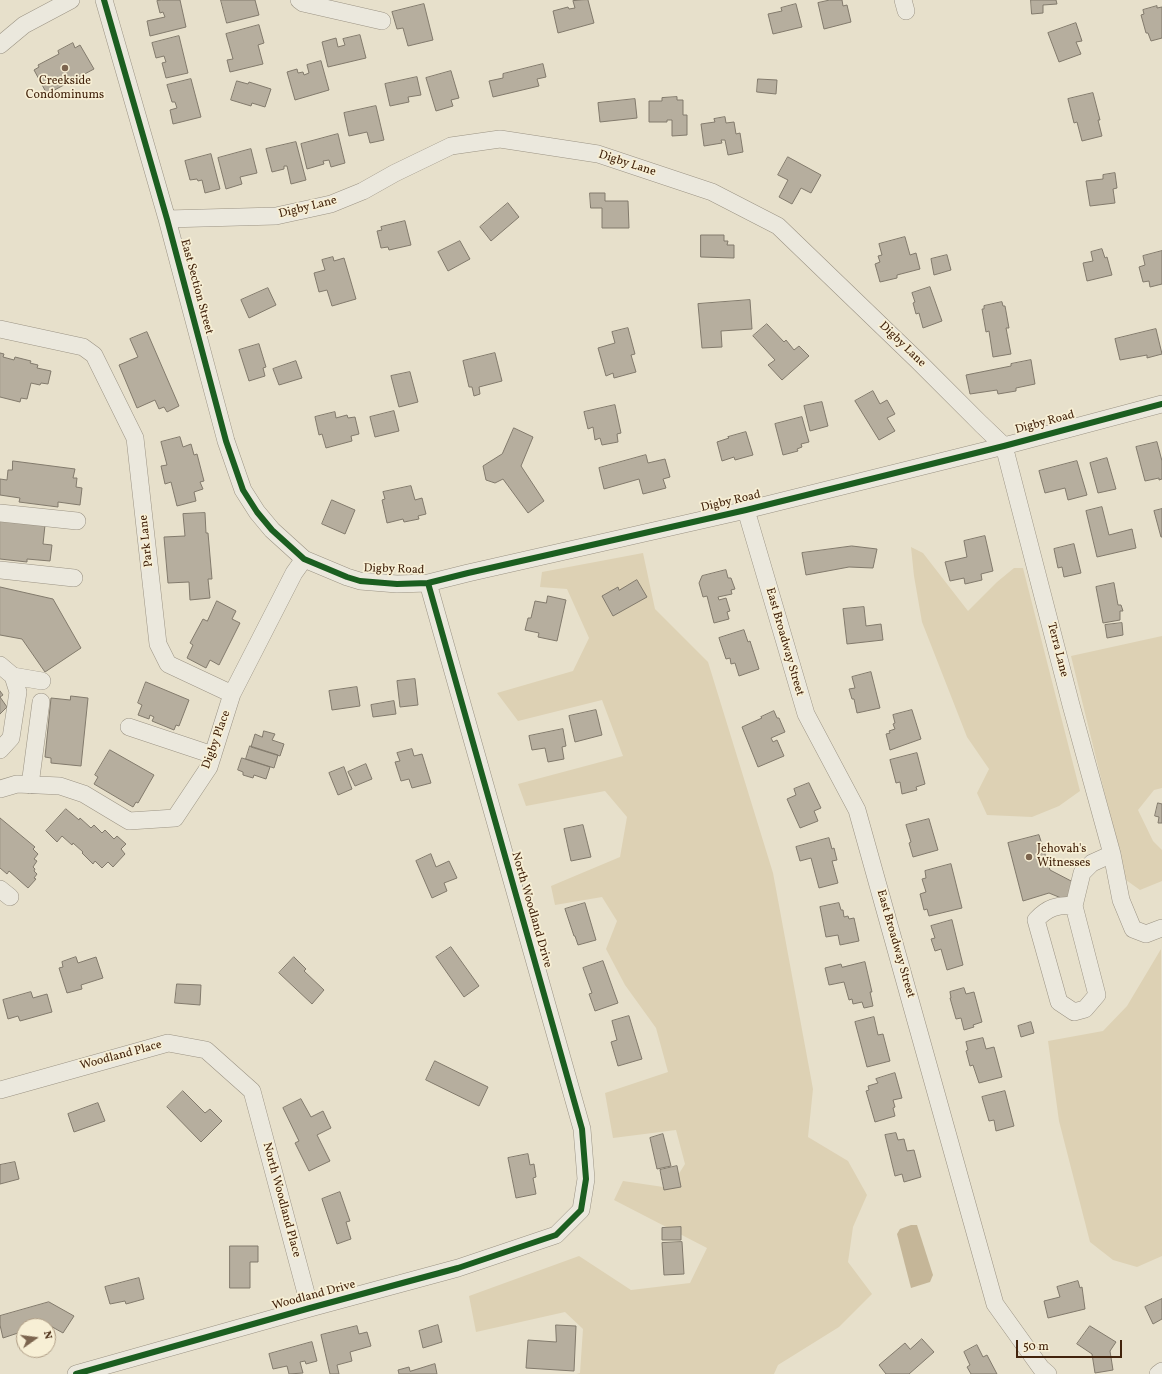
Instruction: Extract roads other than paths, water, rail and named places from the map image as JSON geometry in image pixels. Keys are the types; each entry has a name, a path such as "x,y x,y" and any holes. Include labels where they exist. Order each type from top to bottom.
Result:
{"street":[{"path":"0,45 24,25 72,0"},
{"name":"East Section Street","path":"104,0 167,219 226,440 243,490 257,512 272,530 304,559"},
{"path":"301,2 382,22"},
{"name":"Digby Lane","path":"167,219 276,216 331,204 363,191 395,173 451,146 500,140 598,154 712,192 778,226 1004,446"},
{"name":"Park Lane","path":"0,329 83,347 94,355 135,438 158,644 168,664 232,694"},
{"name":"Digby Road","path":"304,559 360,581 397,584 428,583 746,510 1004,446 1162,404"},
{"name":"Terra Lane","path":"1004,446 1071,705 1112,854 1121,900 1133,929 1146,934 1162,928"},
{"name":"East Broadway Street","path":"746,510 806,714 857,810 995,1304 1041,1368 1048,1374"},
{"path":"0,513 77,521"},
{"name":"Digby Place","path":"0,789 17,784 60,786 84,794 129,821 175,818 209,767 232,694 294,573 304,559"},
{"path":"0,570 74,578"},
{"name":"North Woodland Drive","path":"428,583 582,1129 586,1179 581,1210 556,1235"},
{"path":"0,665 13,676 42,682"},
{"path":"0,750 11,738 18,692 13,676"},
{"path":"30,785 40,702"},
{"path":"129,727 213,755"},
{"path":"1074,906 1063,905 1052,908 1043,913 1036,920 1059,1002 1074,1012 1085,1009 1097,995 1074,906 1082,873 1092,864 1112,854"},
{"name":"Woodland Place","path":"0,1090 168,1043 206,1050 252,1091"},
{"name":"North Woodland Place","path":"252,1091 310,1308"},
{"name":"Woodland Drive","path":"76,1374 458,1268 556,1235"},
{"path":"1158,1374 1162,1371"}],"place":[{"name":"Creekside Condominums","path":"65,68"},
{"name":"Jehovah's Witnesses","path":"1029,857"}]}
